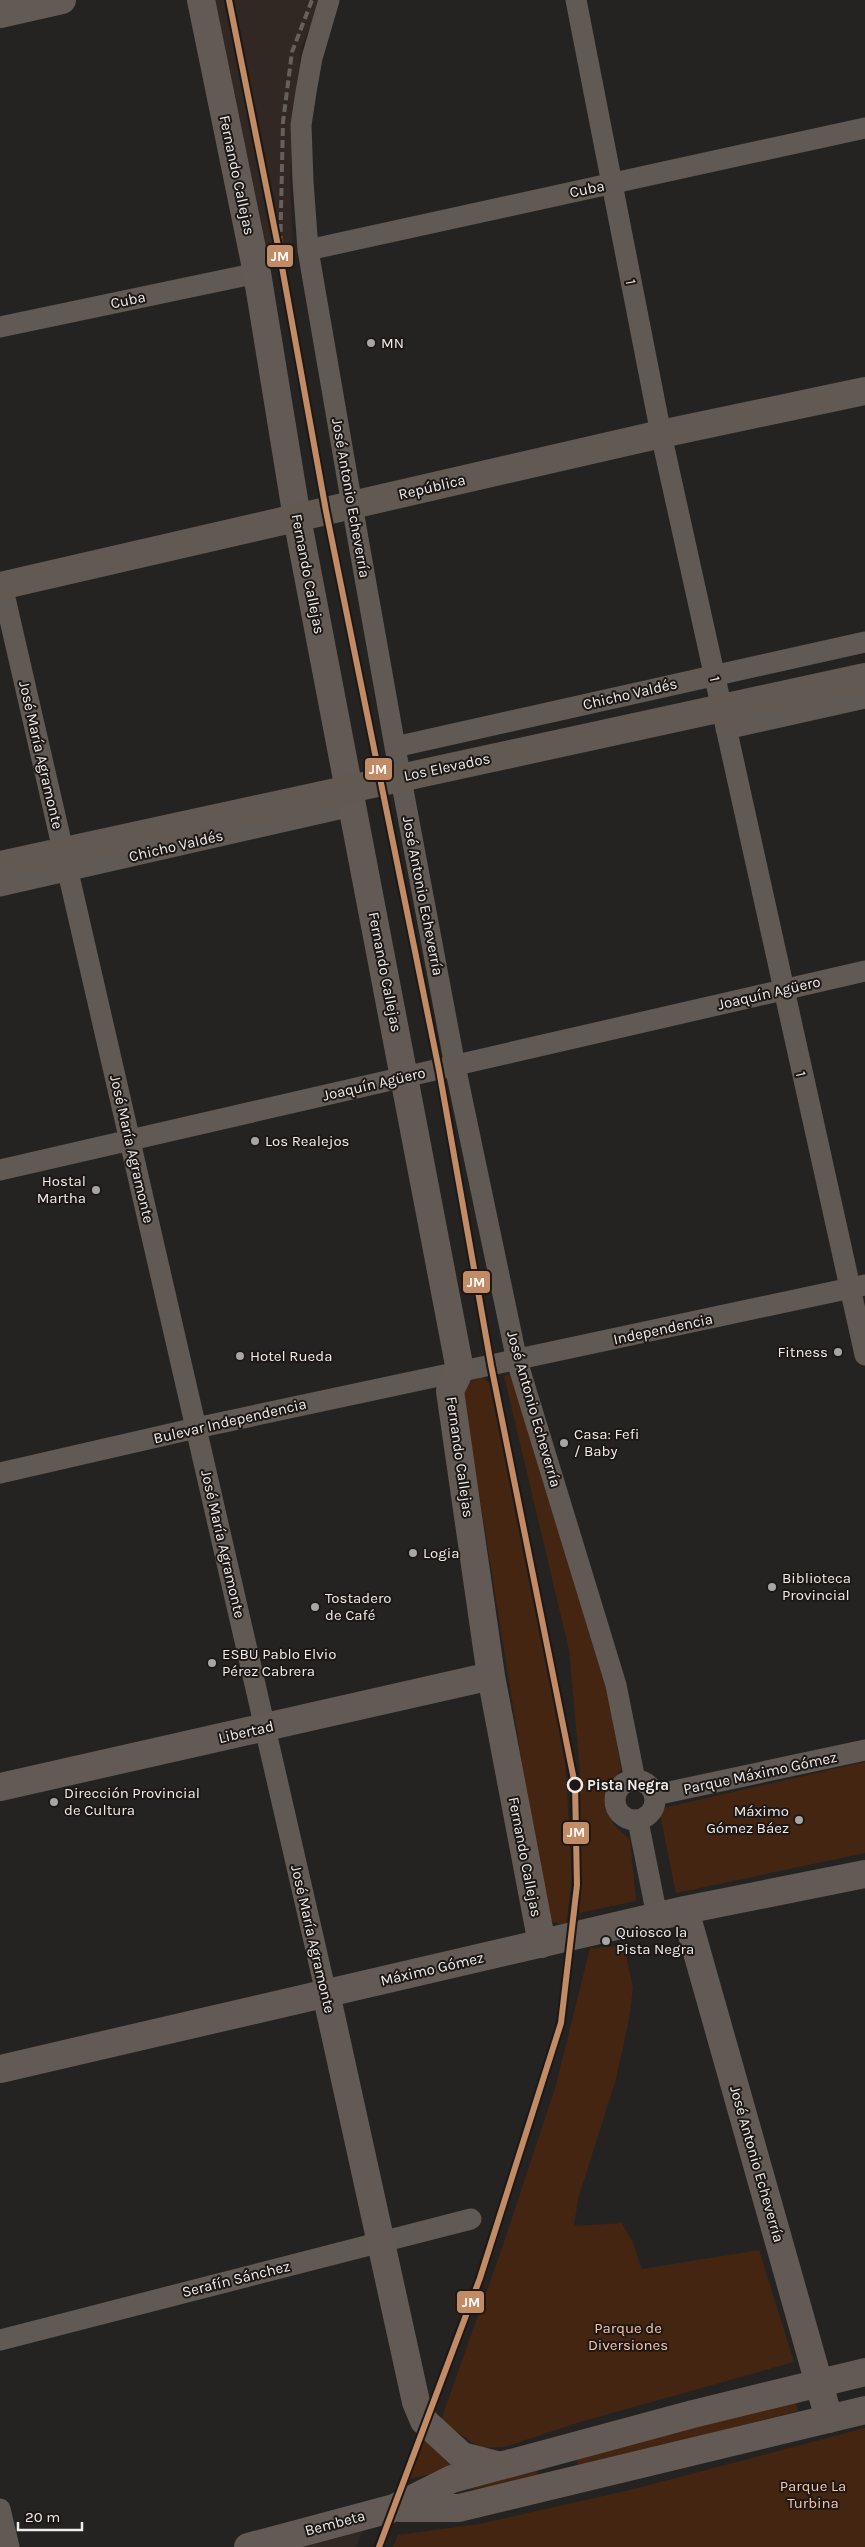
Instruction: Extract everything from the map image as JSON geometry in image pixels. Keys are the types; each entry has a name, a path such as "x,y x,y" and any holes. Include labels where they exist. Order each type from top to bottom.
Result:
{"main road":[{"name":"República","path":"1,582 297,518 661,434 865,391"},
{"name":"Los Elevados","path":"0,865 865,677"}],"street":[{"path":"0,14 62,0"},
{"name":"Fernando Callejas","path":"201,0 257,273 297,518 460,1370 450,1391 491,1676 542,1944"},
{"name":"José Antonio Echeverría","path":"329,0 312,58 301,124 308,250 395,747 455,1066 517,1361 616,1685 635,1780"},
{"name":"1","path":"576,0 661,434 782,990 857,1287 865,1355"},
{"name":"Cuba","path":"308,250 865,128"},
{"name":"Cuba","path":"0,327 257,273"},
{"name":"José María Agramonte","path":"1,582 326,1993 416,2402 424,2421 462,2456 503,2467"},
{"name":"Chicho Valdés","path":"395,747 865,642"},
{"path":"726,729 865,698"},
{"name":"Chicho Valdés","path":"0,886 352,806"},
{"name":"Joaquín Agüero","path":"0,1170 865,971"},
{"name":"Independencia","path":"460,1370 517,1361 857,1287"},
{"name":"Bulevar Independencia","path":"0,1473 460,1370"},
{"name":"Libertad","path":"0,1787 491,1676"},
{"name":"Parque Máximo Gómez","path":"655,1795 865,1750"},
{"path":"635,1780 648,1784 655,1795 654,1809 650,1814 638,1820 626,1819 622,1816 614,1801 620,1786 635,1780"},
{"path":"638,1820 657,1916"},
{"name":"Máximo Gómez","path":"0,2069 657,1916 865,1874"},
{"name":"José Antonio Echeverría","path":"685,1910 829,2419"},
{"name":"Serafín Sánchez","path":"0,2340 472,2218"},
{"path":"394,2508 452,2480 694,2414 865,2372"},
{"path":"394,2508 459,2508 865,2410"},
{"name":"Bembeta","path":"248,2547 394,2508"},
{"path":"0,2509 9,2547"}],"shaded area":[{"path":"212,0 321,0 301,48 290,176 293,252 268,257"},
{"path":"363,2530 356,2547 300,2547"}],"green space":[{"path":"511,1374 604,1667 621,1769 606,1793 613,1824 630,1840 636,1901 579,1913 580,1771 569,1650 504,1376"},
{"path":"481,1377 489,1382 550,1663 565,1760 572,1877 566,1926 547,1920 463,1392 466,1384"},
{"path":"865,1762 865,1853 676,1893 659,1809"},
{"name":"Parque de Diversiones","path":"624,1946 633,1988 629,2019 616,2079 578,2199 574,2226 622,2223 633,2243 642,2269 759,2250 794,2362 580,2422 504,2447 480,2448 441,2420 503,2245 556,2085 590,1948"},
{"path":"796,2402 798,2411 579,2468 576,2457"},
{"name":"Parque La Turbina","path":"865,2428 865,2547 393,2547 398,2535 479,2524 634,2489"},
{"path":"422,2438 441,2454 466,2466 409,2479"},
{"path":"536,2468 539,2478 467,2490"}],"railway":[{"path":"280,256 283,122 292,52 312,0"}],"transit line":[{"name":"JM","path":"229,0 280,256 326,511 439,1070 491,1365 575,1785 577,1885 561,2023 480,2278 379,2547"}],"place":[{"name":"MN","path":"371,343"},
{"name":"Los Realejos","path":"255,1141"},
{"name":"Hostal Martha","path":"96,1190"},
{"name":"Fitness","path":"838,1352"},
{"name":"Hotel Rueda","path":"240,1356"},
{"name":"Casa: Fefi / Baby","path":"564,1443"},
{"name":"Logia","path":"413,1553"},
{"name":"Biblioteca Provincial","path":"772,1587"},
{"name":"Tostadero de Café","path":"315,1607"},
{"name":"ESBU Pablo Elvio Pérez Cabrera","path":"212,1663"},
{"name":"Pista Negra","path":"575,1785"},
{"name":"Dirección Provincial de Cultura","path":"54,1802"},
{"name":"Máximo Gómez Báez","path":"799,1820"},
{"name":"Quiosco la Pista Negra","path":"606,1941"}]}
